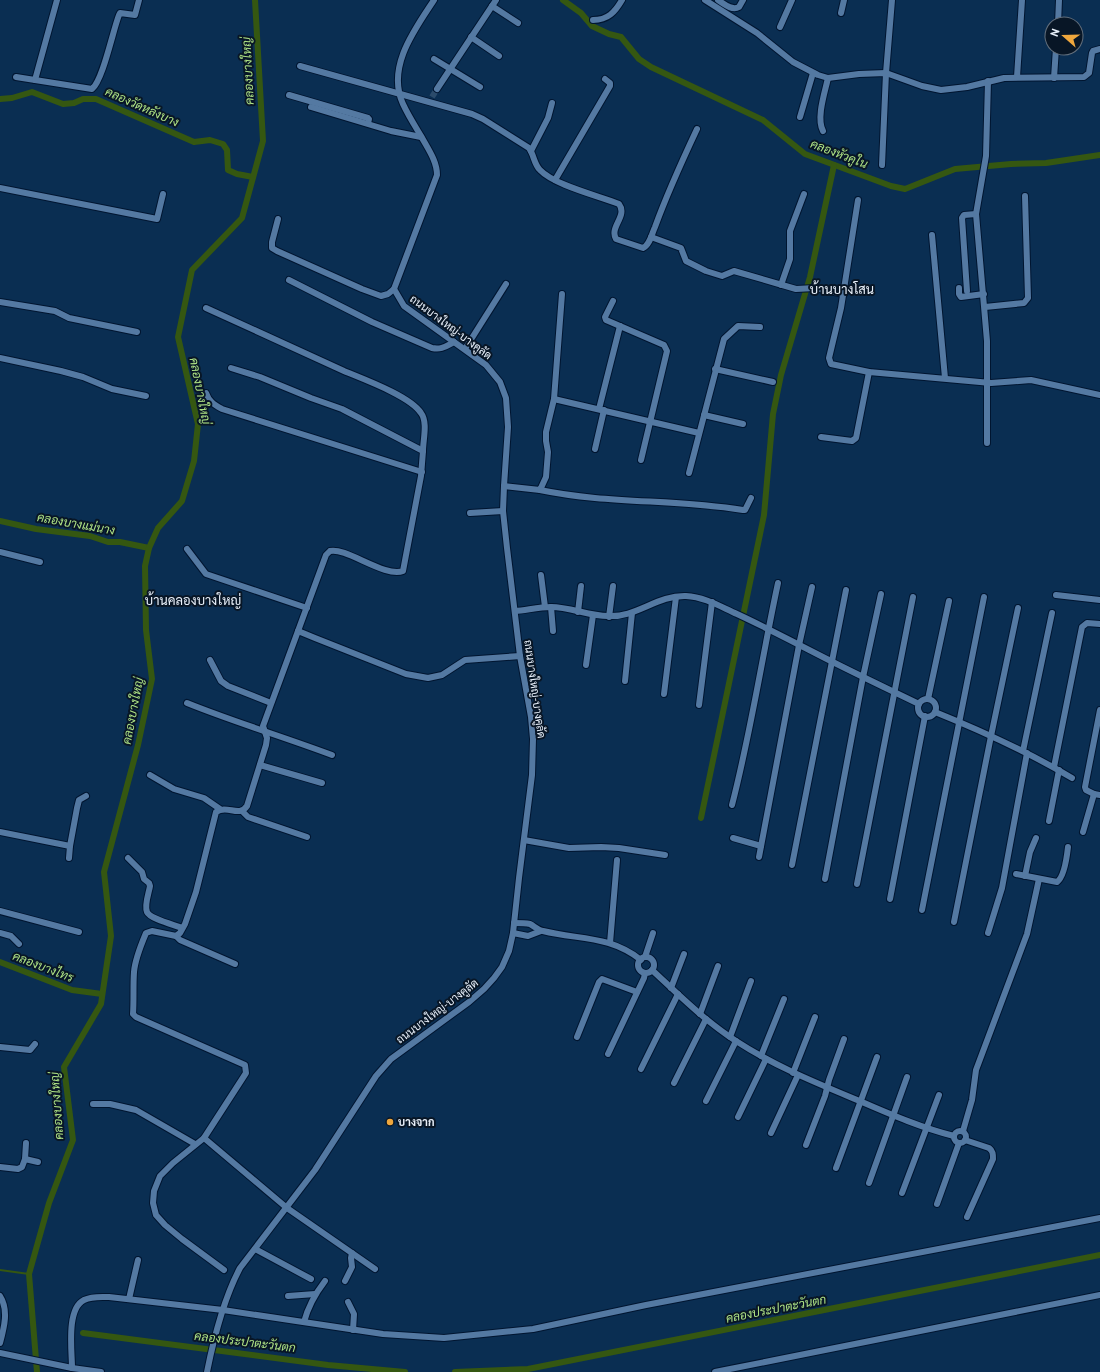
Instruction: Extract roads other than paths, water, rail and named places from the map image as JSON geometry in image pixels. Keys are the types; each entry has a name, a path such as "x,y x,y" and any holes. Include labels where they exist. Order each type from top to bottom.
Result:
{"street":[{"path":"35,80 57,0"},
{"path":"16,77 92,89 95,86 101,71 119,14 135,15 139,0"},
{"path":"278,219 272,242 272,248 355,286 381,296 388,294 394,289 437,176 435,162 402,104 399,74 405,49 410,38 434,0"},
{"path":"437,89 496,0"},
{"path":"593,20 607,18 615,11 622,0"},
{"path":"706,0 757,33 793,62 813,73 828,78 860,74 886,73 933,89 949,90 1004,78 1084,77 1089,73 1093,51 1100,49"},
{"path":"718,0 731,8 736,9 743,0"},
{"path":"780,27 792,0"},
{"path":"842,13 844,0"},
{"path":"882,165 886,73 892,0"},
{"path":"1017,77 1022,0"},
{"path":"1058,16 1059,0"},
{"path":"492,6 518,23"},
{"path":"471,37 499,56"},
{"path":"1054,78 1055,56"},
{"path":"434,59 480,87"},
{"path":"300,66 400,94 430,100 483,119 529,148 540,171 555,180 619,204 622,208 622,213 614,236 616,239 642,248 647,245 651,237 667,195 697,129"},
{"path":"800,117 813,73"},
{"path":"823,131 820,119 828,78"},
{"path":"555,180 610,86 610,83 605,79"},
{"path":"987,443 987,341 976,214 986,156 988,81"},
{"path":"289,95 368,118 368,123"},
{"path":"531,151 548,118 552,102"},
{"path":"311,107 391,131 421,137"},
{"path":"0,188 157,219 163,194"},
{"path":"781,285 790,258 790,231 804,194"},
{"path":"984,307 1024,303 1028,298 1025,196"},
{"path":"858,200 844,294 829,360 831,364 869,372 997,383 1031,380 1100,395"},
{"path":"967,291 962,218 964,215 976,214"},
{"path":"932,235 945,378"},
{"path":"651,237 681,248 686,262 722,276 734,271 802,290 815,288 844,294"},
{"path":"289,280 372,322 432,348 439,349 454,342"},
{"path":"464,349 506,284"},
{"path":"959,288 959,294 961,297 984,294"},
{"name":"ถนนบางใหญ่-บางคูลัด","path":"207,1372 217,1328 240,1268 315,1170 376,1076 391,1059 469,1002 484,989 502,967 509,951 513,933 532,776 532,739 531,717 520,656 503,511 508,427 506,398 497,377 486,365 404,306 394,289"},
{"path":"540,490 546,477 548,452 546,432 554,399 562,294"},
{"path":"613,301 605,319 608,322 664,345 667,348 641,460"},
{"path":"0,302 55,311 69,318 137,332"},
{"path":"150,775 174,788 204,798 220,809 225,808 240,812 247,806 266,745 267,738 263,726 326,555 330,552 337,551 369,564 397,572 404,570 422,472 424,423 422,414 417,408 379,385 206,308"},
{"path":"595,450 620,326"},
{"path":"689,473 715,369 725,336 738,326 760,327"},
{"path":"0,358 60,371 83,377 112,389 146,396"},
{"path":"231,368 260,377 342,409 423,452"},
{"path":"715,369 773,382"},
{"path":"821,438 852,441 856,438 869,372"},
{"path":"206,393 208,398 214,404 222,409 422,472"},
{"path":"554,399 699,433"},
{"path":"704,415 743,424"},
{"path":"504,486 540,490 567,496 700,505 743,510 745,510 751,498"},
{"path":"470,513 503,511"},
{"path":"187,549 206,574 307,608"},
{"path":"0,552 40,562"},
{"path":"541,575 553,631"},
{"path":"732,805 743,762 778,583"},
{"path":"578,612 581,586"},
{"path":"609,617 613,586"},
{"path":"759,856 812,587"},
{"path":"792,865 846,590"},
{"path":"825,879 863,677 881,594"},
{"path":"1056,595 1100,600"},
{"path":"515,611 548,607 609,617 632,612 650,603 676,597 692,597 712,602 768,628 832,662 920,704"},
{"path":"664,694 676,597"},
{"path":"857,884 913,597"},
{"path":"922,910 984,597"},
{"path":"928,699 949,601"},
{"path":"699,705 712,602"},
{"path":"954,922 1018,608"},
{"path":"625,681 632,612"},
{"path":"988,933 1002,888 1025,752 1052,613"},
{"path":"586,665 593,614"},
{"path":"1048,820 1082,627 1087,623 1100,624"},
{"path":"298,631 406,674 428,678 442,675 465,660 520,656"},
{"path":"210,660 221,681 228,686 271,703"},
{"path":"928,699 936,705 935,712 930,716 925,716 919,711 920,704 924,700 928,699"},
{"path":"187,703 219,716 250,727 264,730 332,755"},
{"path":"1083,832 1097,795 1086,790 1085,787 1100,710"},
{"path":"935,712 1025,752 1072,778"},
{"path":"890,900 925,716"},
{"path":"260,765 322,783"},
{"path":"70,858 70,846 79,800 86,796"},
{"path":"176,936 182,928 196,892 215,815 220,809"},
{"path":"242,811 248,817 307,836"},
{"path":"0,832 70,846"},
{"path":"733,838 761,846"},
{"path":"1025,876 1030,852 1036,838"},
{"path":"524,840 569,848 607,847 665,855"},
{"path":"1016,874 1054,882 1060,880 1068,847"},
{"path":"128,858 142,872 144,879 149,883 150,886 146,908 147,912 157,919 182,928"},
{"path":"610,943 617,860"},
{"path":"965,1140 966,1135 963,1131 972,1100 976,1070 1027,934 1038,879"},
{"path":"0,911 79,932"},
{"path":"514,923 530,924 541,931 591,938 610,943 643,959 648,958 653,961 654,968 650,972 645,973 641,972 638,967 643,959 653,933"},
{"path":"235,964 180,940 176,936 152,931 146,933 139,950 134,971 133,1014 136,1017 244,1065 246,1073 204,1138 195,1144 160,1176 154,1191 154,1211 165,1225 235,1278"},
{"path":"513,933 528,936 541,931"},
{"path":"0,933 11,936 18,944"},
{"path":"671,988 684,954"},
{"path":"700,1014 718,966"},
{"path":"652,970 706,1019 733,1039 763,1057 827,1088 927,1128 954,1136"},
{"path":"608,1054 645,973"},
{"path":"577,1037 599,982 602,979 637,992"},
{"path":"706,1101 733,1039 751,981"},
{"path":"641,1069 678,994"},
{"path":"738,1117 763,1057 784,999"},
{"path":"771,1133 796,1074 815,1017"},
{"path":"674,1083 706,1019"},
{"path":"806,1145 844,1039"},
{"path":"0,1047 30,1050 35,1044"},
{"path":"836,1168 877,1057"},
{"path":"869,1182 907,1078"},
{"path":"902,1193 939,1095"},
{"path":"92,1104 110,1104 136,1110 195,1144"},
{"path":"958,1143 954,1140 956,1131 963,1131"},
{"path":"204,1138 287,1208 375,1269"},
{"path":"937,1204 958,1143 965,1140 989,1148 992,1150 993,1159 967,1218"},
{"path":"0,1167 18,1169 22,1167 25,1159 26,1143"},
{"path":"25,1159 38,1162"},
{"path":"72,1368 71,1337 73,1317 83,1300 94,1296 223,1310 383,1334 444,1338 533,1329 646,1305 1100,1218"},
{"path":"255,1249 311,1279"},
{"path":"345,1281 352,1267 352,1253"},
{"path":"129,1299 138,1260"},
{"path":"304,1322 316,1294 325,1281"},
{"path":"288,1296 316,1294"},
{"path":"715,1372 1100,1295"},
{"path":"0,1296 3,1300 5,1312 0,1342"},
{"path":"348,1302 354,1314 353,1330"},
{"path":"0,1353 80,1370 101,1372"}],"waterway":[{"name":"คลองบางใหญ่","path":"37,1372 29,1274 49,1203 73,1140 64,1067 101,1004 111,936 104,872 138,745 152,679 146,630 145,566 149,548 158,528 182,501 194,461 198,424 178,337 192,270 242,218 263,141 255,0"},
{"name":"คลองหัวคูใน","path":"563,0 581,13 592,26 609,34 621,37 639,59 651,67 763,120 805,154 891,186 905,189 955,169 1011,164 1046,163 1100,155"},
{"name":"คลองวัดหลังบาง","path":"0,99 12,98 32,92 63,104 74,103 83,99 96,99 194,142 210,140 223,144 227,150 228,170 237,174 253,177"},
{"path":"701,818 764,515 773,414 781,375 810,277 834,165"},
{"name":"คลองบางแม่นาง","path":"0,521 36,529 90,536 108,542 120,542 149,548"},
{"name":"คลองบางไทร","path":"0,962 72,990 102,994"},
{"name":"คลองประปาตะวันตก","path":"455,1372 528,1369 1100,1255"},
{"path":"0,1270 29,1274"},
{"name":"คลองประปาตะวันตก","path":"83,1333 328,1365 405,1372"}],"tunnel":[{"path":"432,97 437,89"}],"place":[{"name":"บางจาก","path":"390,1122"}],"district":[{"name":"บ้านบางโสน","path":"842,289"},
{"name":"บ้านคลองบางใหญ่","path":"193,600"}]}
